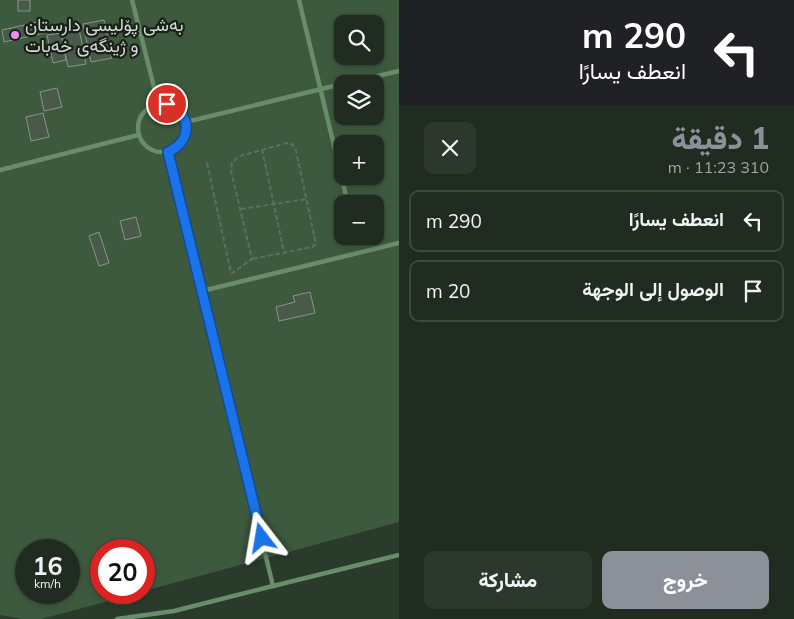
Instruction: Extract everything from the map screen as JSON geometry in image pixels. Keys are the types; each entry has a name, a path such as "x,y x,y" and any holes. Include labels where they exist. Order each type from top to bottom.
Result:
{"lane":[{"path":"132,0 158,104"},
{"path":"299,0 346,195"},
{"path":"379,75 399,70"},
{"path":"186,122 334,86"},
{"path":"158,104 167,104 175,107 182,113 186,122 183,140 177,148 168,152 150,149 138,135 138,124 141,115 148,107 158,104"},
{"path":"0,170 138,135"},
{"path":"168,152 273,586"},
{"path":"202,290 399,243"},
{"path":"117,619 174,611 399,555"}],"path":[{"path":"207,163 231,274 252,259 312,248 316,244 293,144 287,143 262,149 240,156 232,162 231,171 252,259"},
{"path":"262,149 285,253"},
{"path":"241,209 307,199"}],"green space":[{"path":"0,0 399,0 399,522 155,588 155,539 90,539 90,604 98,604 41,619 22,619 0,615"}],"building":[{"path":"18,0 30,0 30,11 18,11"},
{"path":"47,20 49,32 4,42 2,30"},
{"path":"104,20 112,58 91,62 83,24"},
{"path":"78,24 86,64 68,67 60,28"},
{"path":"61,33 66,60 53,63 47,35"},
{"path":"57,88 62,107 44,111 40,92"},
{"path":"43,113 49,137 31,141 26,117"},
{"path":"136,217 141,236 125,240 120,221"},
{"path":"99,232 109,263 99,266 89,236"},
{"path":"310,292 315,313 279,321 276,307 295,302 293,296"}],"place":[{"name":"بەشی پۆلیسی دارستان و ژینگەی خەبات","path":"15,35"}],"route":[{"path":"167,104 175,107 182,113 186,122 183,140 177,148 168,152 262,538"}]}
